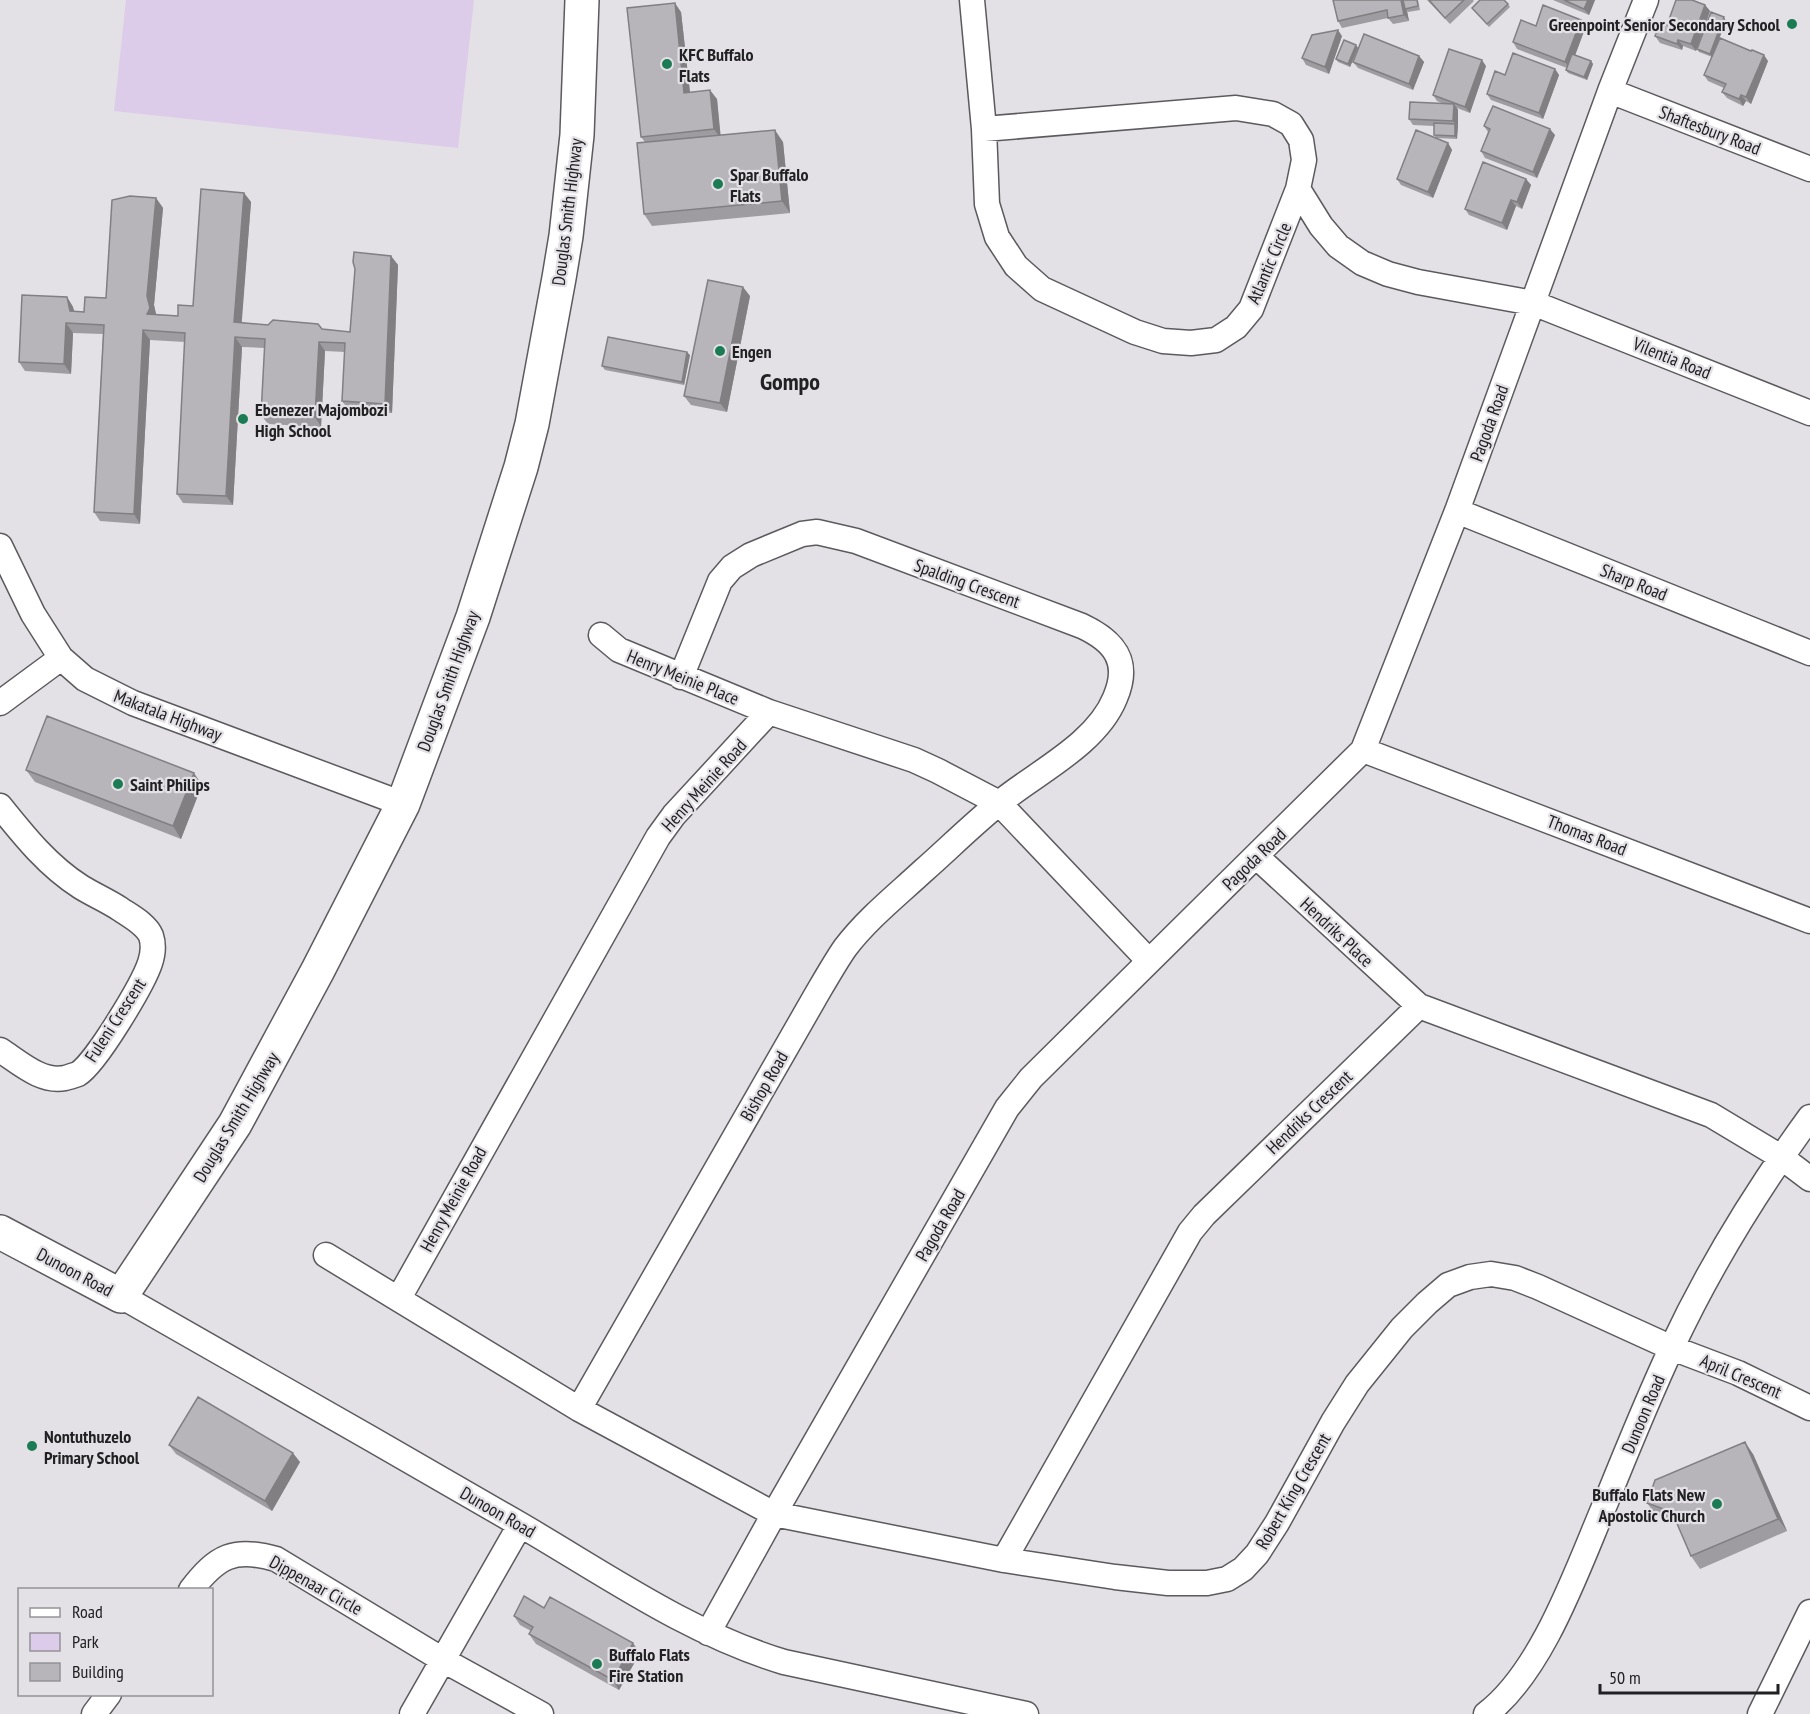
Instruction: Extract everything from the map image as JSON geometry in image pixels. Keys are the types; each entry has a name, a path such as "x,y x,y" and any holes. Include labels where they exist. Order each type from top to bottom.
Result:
{"street":[{"name":"Douglas Smith Highway","path":"121,1296 236,1124 308,990 403,804 472,617 521,467 532,424 566,236 577,135 582,0"},
{"name":"Atlantic Circle","path":"972,0 984,129 987,204 997,237 1016,266 1042,289 1135,332 1163,341 1191,343 1216,340 1236,327 1251,309 1298,189 1304,160 1301,140 1291,124 1273,114 1236,108 984,129"},
{"name":"Pagoda Road","path":"708,1633 1007,1108 1031,1078 1363,750 1457,511 1610,91 1646,0"},
{"name":"Shaftesbury Road","path":"1610,91 1810,169"},
{"name":"Vilentia Road","path":"1298,189 1338,246 1362,263 1418,282 1533,303 1810,413"},
{"name":"Sharp Road","path":"1457,511 1810,653"},
{"name":"Spalding Crescent","path":"681,677 720,581 732,567 751,555 802,534 817,532 856,541 1100,634 1114,647 1121,664 1120,683 1115,699 1106,715 1057,763 999,803"},
{"name":"Makatala Highway","path":"0,546 33,614 61,658 85,679 124,699 403,804"},
{"name":"Henry Meinie Place","path":"601,635 619,650 769,712"},
{"path":"0,703 61,658"},
{"path":"769,712 914,760 999,803 1149,961"},
{"name":"Henry Meinie Road","path":"399,1298 658,837 674,815 769,712"},
{"name":"Thomas Road","path":"1363,750 1810,921"},
{"name":"Bishop Road","path":"579,1409 814,999 846,948 868,921 999,803"},
{"name":"Fuleni Crescent","path":"0,806 27,841 52,864 80,886 141,924 151,934 153,948 143,980 132,1001 91,1061 79,1073 64,1078 49,1078 36,1073 0,1050"},
{"name":"Hendriks Place","path":"1257,857 1419,1006"},
{"path":"1419,1006 1711,1115 1780,1157 1810,1179"},
{"name":"Hendriks Crescent","path":"1004,1560 1190,1232 1204,1215 1419,1006"},
{"name":"Dunoon Road","path":"1486,1714 1519,1681 1539,1649 1576,1575 1672,1348 1706,1281 1780,1157 1810,1116"},
{"name":"Dunoon Road","path":"0,1232 121,1296 708,1633 752,1652 784,1662 1026,1714"},
{"path":"326,1255 579,1409 774,1514"},
{"name":"Robert King Crescent","path":"774,1514 1004,1560 1115,1577 1168,1583 1207,1583 1227,1579 1243,1569 1257,1554 1277,1524 1333,1422 1357,1384 1402,1328 1448,1285 1470,1277 1491,1274 1515,1278 1672,1348"},
{"name":"April Crescent","path":"1672,1348 1738,1373 1810,1408"},
{"path":"412,1714 520,1525"},
{"name":"Dippenaar Circle","path":"194,1588 207,1570 220,1560 237,1553 256,1553 284,1564 443,1660 541,1714"},
{"path":"1760,1714 1810,1612"},
{"path":"94,1714 109,1696"}],"green space":[{"path":"126,0 474,0 458,148 114,111"}],"building":[{"path":"1333,0 1401,0 1404,15 1388,18 1387,10 1338,21"},
{"path":"1403,0 1417,0 1418,6 1405,9"},
{"path":"1429,0 1464,0 1445,18"},
{"path":"1480,0 1504,0 1508,4 1487,24 1472,8"},
{"path":"1564,0 1588,0 1584,9"},
{"path":"1676,0 1692,0 1705,5 1691,44 1678,40 1677,44 1655,36 1660,23 1667,25"},
{"path":"675,3 684,93 710,90 714,129 641,137 627,8"},
{"path":"1543,5 1581,20 1565,62 1513,42 1521,20 1536,26"},
{"path":"1711,12 1724,17 1710,54 1697,49"},
{"path":"1338,30 1325,67 1302,58 1312,35"},
{"path":"1364,34 1419,56 1409,84 1353,62"},
{"path":"1720,38 1764,55 1746,97 1741,95 1739,99 1722,92 1726,84 1704,75"},
{"path":"1344,40 1356,45 1348,64 1336,59"},
{"path":"1449,49 1482,60 1465,107 1433,95"},
{"path":"1513,53 1555,69 1539,113 1487,94 1495,71 1505,75"},
{"path":"1572,54 1591,61 1584,77 1566,70"},
{"path":"1410,102 1454,104 1453,121 1409,119"},
{"path":"1493,106 1550,129 1533,172 1481,151 1490,129 1484,126"},
{"path":"1434,123 1455,124 1455,136 1434,135"},
{"name":"Spar Buffalo Flats","path":"775,130 782,201 644,214 637,143"},
{"path":"1416,130 1448,143 1428,192 1397,179"},
{"path":"1483,162 1526,179 1517,202 1511,200 1502,223 1465,209"},
{"path":"201,189 244,193 234,322 268,325 273,320 318,324 322,329 350,332 355,269 354,252 391,256 385,404 342,401 345,343 319,342 315,417 261,415 265,339 235,337 226,496 177,494 185,333 143,330 134,514 94,512 104,325 66,323 64,364 19,362 22,295 67,297 70,311 84,312 85,297 106,298 112,200 130,196 156,198 147,296 150,308 147,314 178,316 178,305 193,306"},
{"name":"Engen","path":"708,280 743,287 720,403 684,396"},
{"path":"608,337 687,352 682,382 602,366"},
{"name":"Saint Philips","path":"47,716 194,773 173,826 26,770"},
{"path":"198,1397 293,1453 265,1501 169,1445"},
{"name":"Buffalo Flats New Apostolic Church","path":"1745,1442 1778,1519 1691,1556 1672,1512 1647,1503 1655,1480"},
{"path":"524,1596 544,1608 550,1597 633,1643 613,1680 529,1634 533,1627 514,1616"}],"place":[{"name":"Greenpoint Senior Secondary School","path":"1792,24"},
{"name":"KFC Buffalo Flats","path":"667,64"},
{"name":"Spar Buffalo Flats","path":"718,184"},
{"name":"Engen","path":"720,351"},
{"name":"Ebenezer Majombozi High School","path":"243,419"},
{"name":"Saint Philips","path":"118,784"},
{"name":"Nontuthuzelo Primary School","path":"32,1446"},
{"name":"Buffalo Flats New Apostolic Church","path":"1717,1504"},
{"name":"Buffalo Flats Fire Station","path":"597,1664"}],"district":[{"name":"Gompo","path":"790,381"}]}
